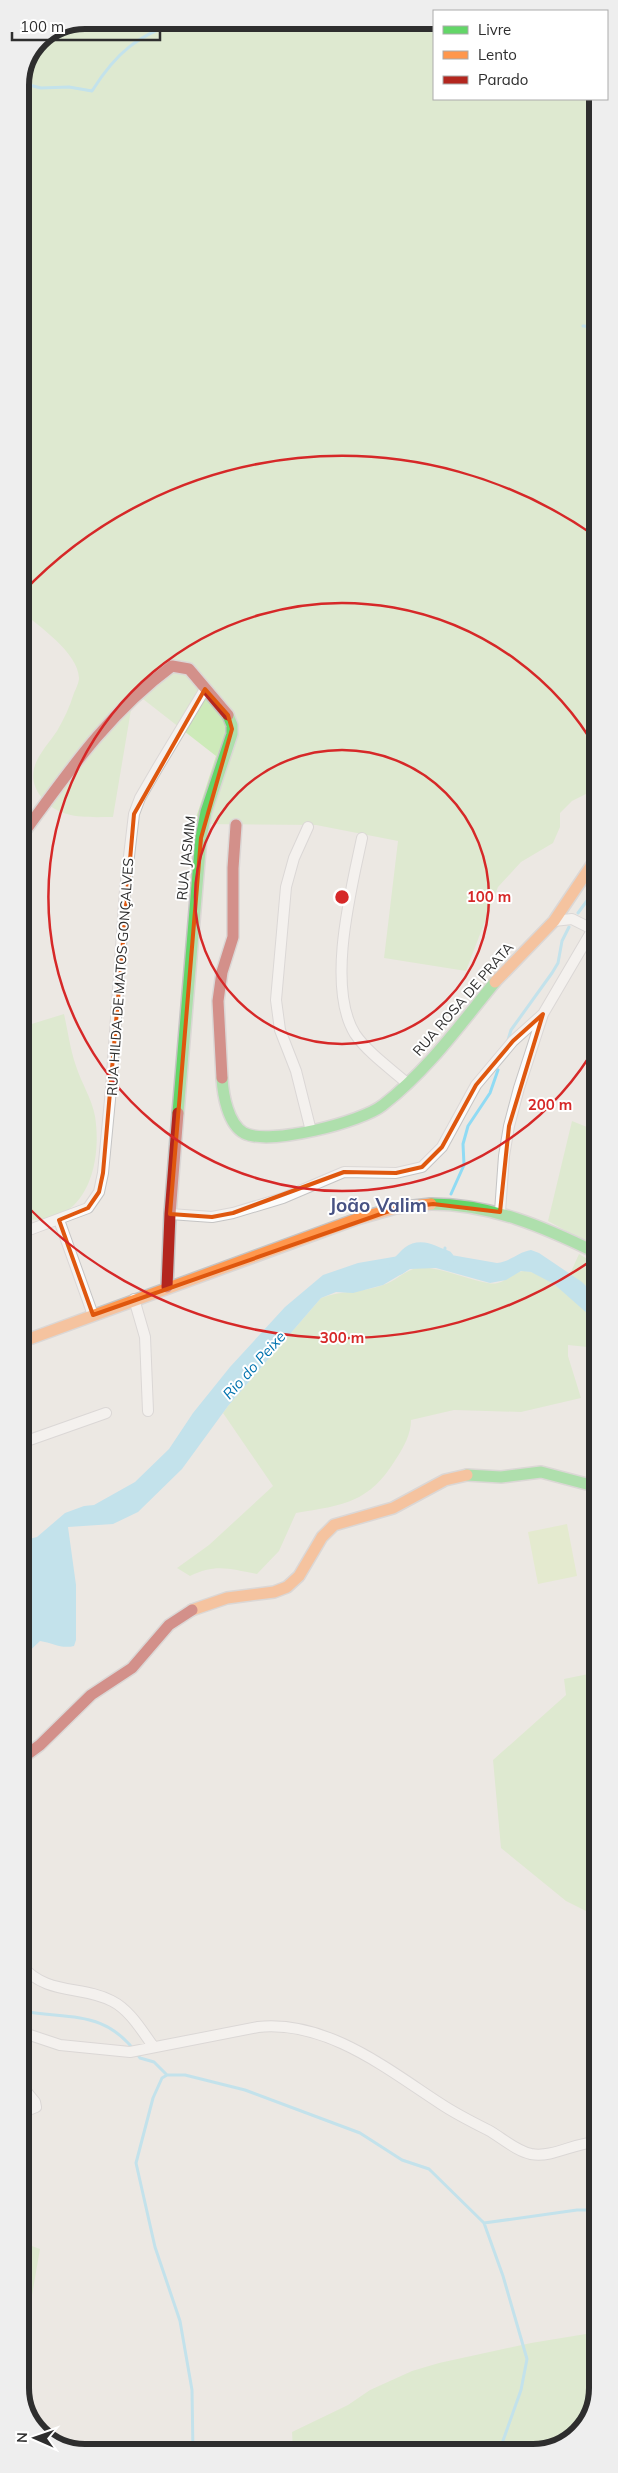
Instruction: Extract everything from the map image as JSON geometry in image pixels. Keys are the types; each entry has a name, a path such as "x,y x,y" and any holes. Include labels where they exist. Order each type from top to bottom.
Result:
{"street":[{"name":"RUA JASMIM","path":"29,826 102,726 157,676 172,666 184,667 195,675 230,719 232,734 206,812 201,838 170,1214 167,1287"},
{"name":"RUA HILDA DE MATOS GONÇALVES","path":"29,1230 88,1208 99,1192 103,1173 111,1089 125,890 134,814 140,798 205,689"},
{"name":"RUA ROSA DE PRATA","path":"236,825 233,868 233,937 222,972 218,1001 224,1096 236,1124 245,1133 262,1136 283,1136 311,1131 368,1114 408,1084 441,1050 503,971 554,921 589,869"},
{"path":"308,827 294,858 286,887 276,1000 280,1030 296,1071 311,1131"},
{"path":"362,838 350,896 341,972 342,990 350,1021 356,1035 408,1084"},
{"path":"554,921 572,919 589,924"},
{"path":"500,1212 504,1156 509,1126 543,1014 589,938"},
{"path":"170,1214 212,1216 233,1213 283,1198 344,1172 396,1173 422,1167 442,1146 476,1084 512,1041 543,1014"},
{"path":"29,1339 313,1235 395,1209 432,1204 500,1212 538,1224 589,1248"},
{"path":"59,1220 93,1315"},
{"path":"134,1299 145,1338 148,1411"},
{"path":"29,1440 106,1413"},
{"path":"29,1753 47,1739 91,1695 136,1664 161,1631 176,1619 193,1609 216,1601 273,1592 294,1583 326,1532 334,1524 393,1508 444,1480 460,1475 501,1477 541,1472 589,1485"},
{"path":"29,1972 48,1985 113,2001 131,2016 153,2046"},
{"path":"29,2035 60,2045 130,2052 153,2046 273,2026 296,2028 318,2035 370,2058 444,2106 524,2152 547,2154 578,2144 589,2143"},
{"path":"29,2095 35,2102 36,2107 31,2109 29,2108"}],"highlighted area":[{"path":"205,689 228,715 232,729 201,838 170,1214 212,1217 233,1213 344,1172 396,1173 422,1167 442,1147 476,1085 513,1041 543,1014 509,1126 500,1212 433,1204 395,1209 93,1315 59,1220 88,1208 99,1192 103,1173 134,814"}],"green space":[{"path":"85,29 433,29 433,100 589,100 589,792 572,801 560,813 560,827 553,843 521,862 498,887 466,971 384,958 398,841 316,825 194,824 216,756 134,692 113,817 75,816 66,814 49,805 36,788 33,779 34,771 40,755 62,722 71,703 79,678 77,668 65,649 29,618 29,85 33,63 45,45 63,33"},
{"path":"64,1014 74,1060 95,1116 97,1136 92,1174 85,1191 74,1205 60,1215 43,1219 29,1218 29,1025"},
{"path":"572,1121 589,1128 589,1244 548,1221"},
{"path":"579,1254 589,1260 589,1290 570,1274"},
{"path":"421,1267 439,1270 493,1284 501,1282 519,1272 528,1271 561,1289 589,1314 589,1347 568,1345 568,1356 581,1398 521,1412 454,1410 411,1420 402,1450 376,1485 354,1500 296,1513 279,1551 257,1574 216,1568 190,1576 177,1568 209,1545 273,1486 223,1413 228,1406 321,1298 375,1288 410,1270"},
{"path":"567,1524 577,1576 538,1584 528,1532"},
{"path":"589,1674 589,1912 566,1901 501,1848 493,1760 566,1695 564,1679"},
{"path":"29,2245 40,2249 30,2307 29,2328"},
{"path":"589,2333 589,2396 578,2422 561,2437 544,2443 533,2444 293,2444 292,2432 348,2405 370,2390 412,2371 439,2363 531,2343"}],"water":[{"path":"531,1250 539,1253 582,1282 589,1289 589,1315 554,1284 531,1272 521,1271 506,1280 490,1283 436,1268 410,1269 383,1285 353,1293 336,1292 321,1298 228,1406 182,1469 138,1512 113,1524 68,1527 76,1585 76,1640 74,1646 69,1647 40,1641 29,1651 29,1539 37,1537 65,1513 84,1506 94,1505 135,1482 169,1449 193,1413 230,1367 285,1307 323,1275 358,1263 428,1251 497,1263"}],"waterway":[{"path":"29,85 41,88 69,87 92,91 119,55 140,39 159,29"},
{"path":"583,326 589,326"},
{"path":"578,913 589,898"},
{"path":"508,1040 511,1030 558,963 562,941 569,927"},
{"path":"451,1194 464,1165 463,1144 468,1126 490,1093 498,1070"},
{"path":"444,1257 445,1248"},
{"name":"Rio do Peixe","path":"398,1266 414,1252 419,1251 428,1252 445,1259"},
{"path":"29,2012 72,2017 101,2024 115,2031 128,2042 140,2058 154,2062 167,2075"},
{"path":"193,2444 192,2390 180,2321 155,2247 136,2163 153,2098 162,2078 167,2075 185,2075 245,2090 360,2133 402,2160 429,2169 484,2223 503,2276 527,2359 521,2390 502,2444"},
{"path":"484,2223 589,2210"}],"traffic: fast":[{"path":"178,1113 201,838 206,812 232,734 232,725 228,715"},
{"path":"222,1078 225,1100 230,1116 244,1133 256,1136 293,1134 336,1125 356,1118 372,1112 399,1092 429,1062 495,982"},
{"path":"431,1204 475,1208 517,1219 557,1234 589,1249"},
{"path":"467,1475 501,1477 541,1472 589,1485"}],"traffic: slow":[{"path":"495,982 554,921 589,869"},
{"path":"29,1339 357,1219 396,1208 431,1204"},
{"path":"192,1610 227,1598 274,1592 287,1587 299,1576 322,1537 334,1525 393,1508 445,1480 467,1475"}],"traffic: jam":[{"path":"29,826 89,746 127,704 172,666 189,669 228,715"},
{"path":"222,1078 218,1001 222,972 233,937 233,868 236,825"},
{"path":"167,1287 170,1214 178,1113"},
{"path":"29,1753 40,1745 91,1695 132,1668 169,1625 192,1610"}],"district":[{"name":"João Valim","path":"378,1205"}]}
